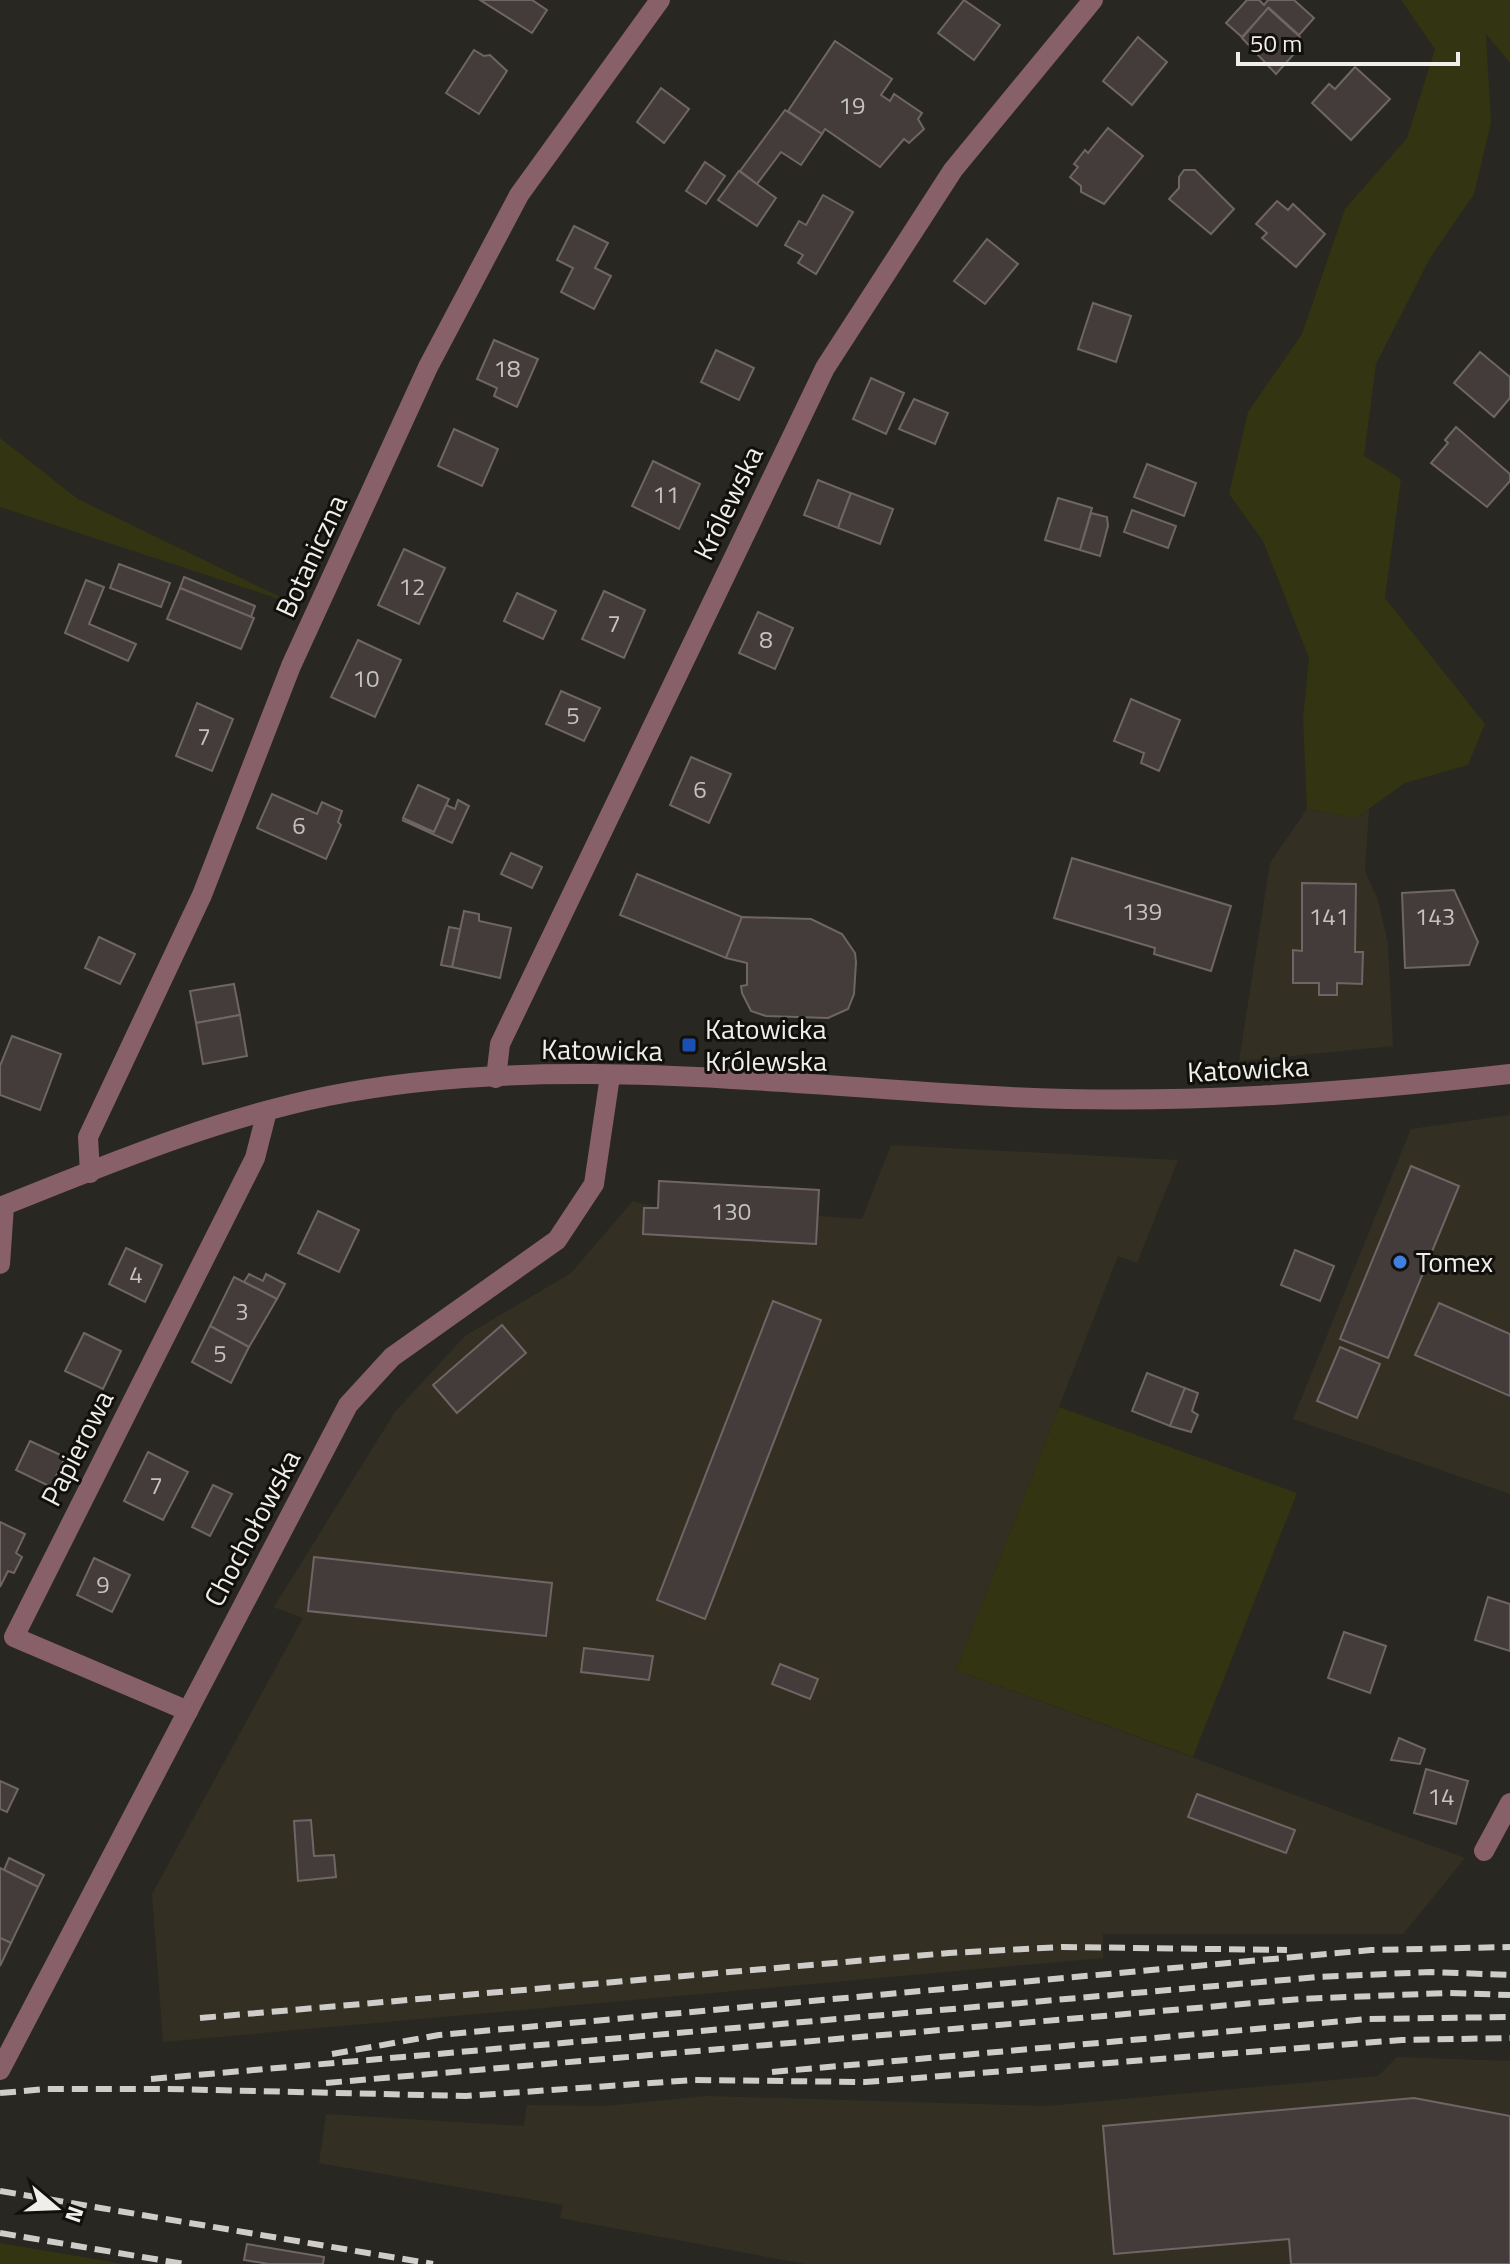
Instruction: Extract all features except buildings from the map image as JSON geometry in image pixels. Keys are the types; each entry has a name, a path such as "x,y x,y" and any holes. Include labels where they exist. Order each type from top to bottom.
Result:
{"street":[{"name":"Botaniczna","path":"90,1173 88,1137 202,895 291,666 428,367 519,195 660,0"},
{"name":"Królewska","path":"496,1078 500,1044 825,368 953,170 1093,0"},
{"name":"Katowicka","path":"2,1207 267,1111 329,1096 444,1080 610,1076 1013,1097 1184,1101 1366,1090 1510,1074"},
{"name":"Chochołowska","path":"0,2070 348,1405 392,1357 557,1240 594,1184 610,1076"},
{"name":"Papierowa","path":"188,1711 14,1637 255,1158 267,1111"},
{"path":"0,1264 2,1207"},
{"path":"1484,1851 1510,1803"}],"shaded area":[{"path":"1307,809 1356,818 1369,809 1365,871 1378,900 1388,944 1393,1046 1239,1061 1270,863"},
{"path":"1510,1115 1510,1494 1293,1419 1411,1129"},
{"path":"891,1145 1178,1160 1137,1263 1118,1256 956,1670 1465,1858 1403,1934 1103,1934 1103,1958 163,2042 152,1894 303,1618 274,1607 395,1412 465,1336 571,1273 633,1201 657,1208 659,1181 819,1190 818,1216 862,1219"},
{"path":"1397,2057 1510,2061 1510,2264 805,2264 560,2218 563,2205 319,2163 326,2114 524,2126 527,2105 605,2106 707,2096 1047,2106 1378,2076"}],"green space":[{"path":"1401,0 1510,0 1510,63 1486,34 1491,123 1474,194 1430,258 1376,364 1364,456 1401,479 1385,598 1485,724 1468,765 1405,783 1356,818 1307,809 1303,718 1309,658 1263,541 1229,494 1248,412 1302,334 1345,209 1407,138 1435,49"},
{"path":"0,438 78,499 297,605 0,507"},
{"path":"1059,1407 1297,1493 1193,1757 956,1670"},
{"path":"0,2243 124,2264 0,2264"}],"railway":[{"path":"200,2018 949,1953 1063,1947 1287,1950"},
{"path":"332,2054 439,2035 1371,1950 1510,1947"},
{"path":"151,2079 1318,1977 1431,1972 1510,1975"},
{"path":"326,2083 1300,1999 1447,1993 1510,1995"},
{"path":"772,2072 1367,2019 1510,2017"},
{"path":"0,2093 47,2089 169,2089 466,2096 694,2080 865,2082 1402,2040 1510,2038"},
{"path":"0,2191 433,2264"},
{"path":"0,2233 184,2264"}],"place":[{"name":"Katowicka Królewska","path":"689,1045"},
{"name":"Tomex","path":"1400,1262"}]}
